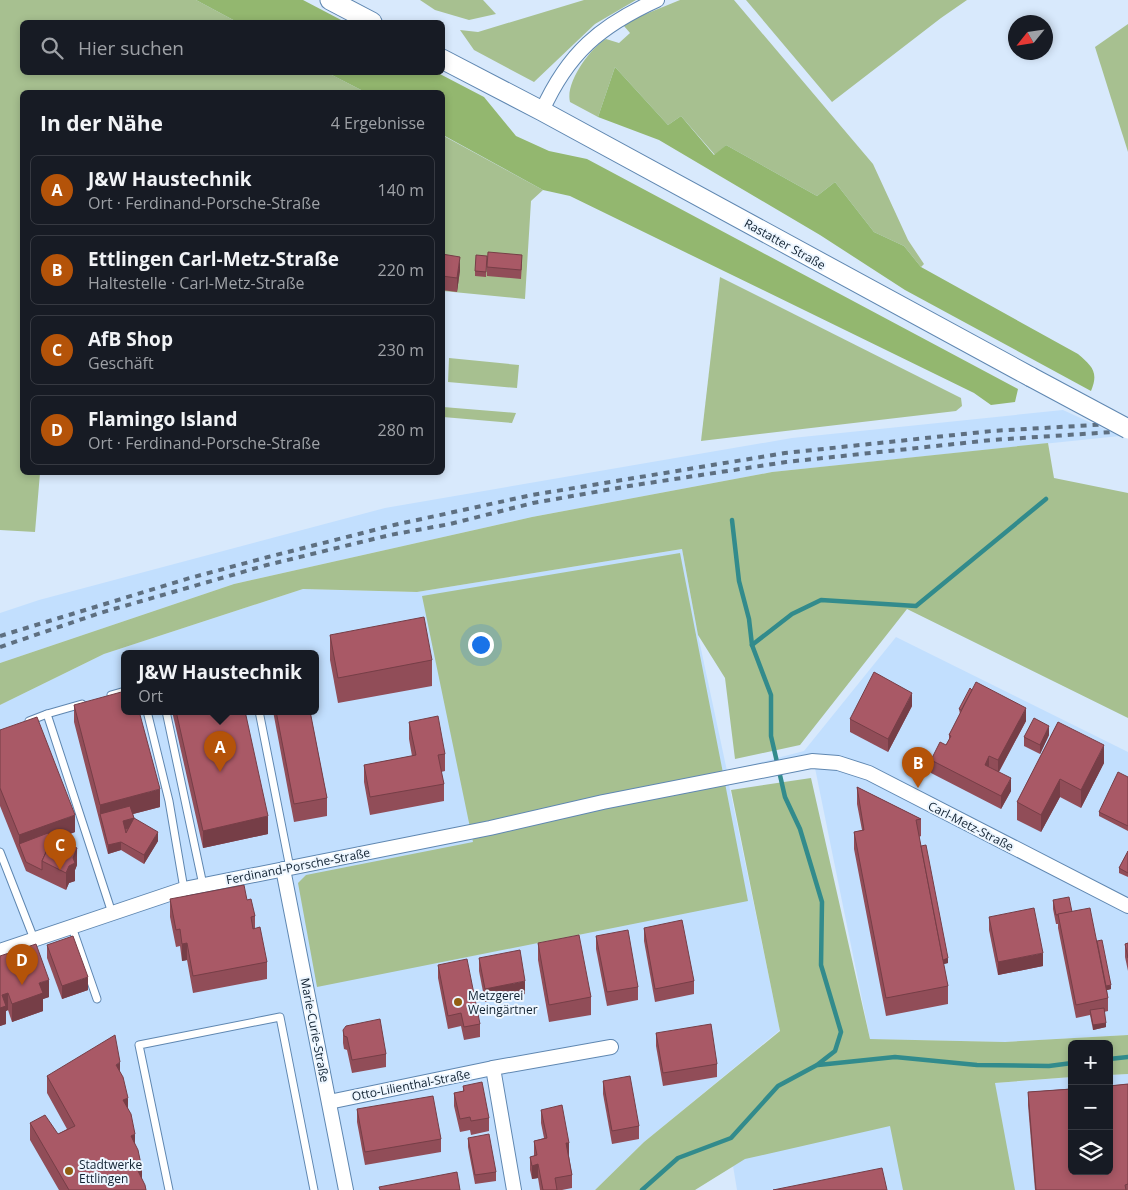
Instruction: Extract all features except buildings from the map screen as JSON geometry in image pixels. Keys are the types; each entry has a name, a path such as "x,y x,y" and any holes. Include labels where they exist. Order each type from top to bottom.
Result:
{"main road":[{"path":"330,0 368,20"},
{"name":"Rastatter Straße","path":"445,61 542,111 1128,429"}],"street":[{"path":"542,111 560,77 582,48 600,32 627,14 657,0"},
{"name":"Carl-Metz-Straße","path":"603,802 812,761 825,761 851,766 1128,906"},
{"name":"Ferdinand-Porsche-Straße","path":"0,951 184,889 490,828 603,802"},
{"name":"Marie-Curie-Straße","path":"287,869 346,1190"},
{"name":"Otto-Lilienthal-Straße","path":"329,1102 493,1068 611,1047"},
{"path":"493,1068 514,1190"}],"lane":[{"path":"107,696 121,692"},
{"path":"24,723 47,714 90,702"},
{"path":"47,714 112,913"},
{"path":"148,715 169,801 184,889"},
{"path":"167,715 203,885"},
{"path":"260,715 287,869"},
{"path":"0,852 34,939"},
{"path":"72,927 97,999"},
{"path":"169,1190 139,1044 280,1017 314,1190"}],"shaded area":[{"path":"1063,410 1120,436 772,472 532,517 234,584 0,663 0,613 39,600 385,508 792,438"},
{"path":"682,549 727,771 804,751 896,637 1128,752 1128,1035 1005,1042 870,1039 815,768 729,785 780,1030 644,1142 595,1190 0,1190 0,705 104,654 303,589 417,592"},
{"path":"1128,1074 1128,1190 737,1190 733,1166 849,1095 1068,1077 1068,1175 1113,1175 1113,1075"}],"green space":[{"path":"0,0 196,0 233,20 20,20 20,75 332,75 361,90 20,90 20,475 40,475 35,532 0,530"},
{"path":"196,0 303,0 341,20 233,20"},
{"path":"420,0 483,0 496,14 469,20 435,10"},
{"path":"584,0 636,0 595,24 534,82 474,50 460,30 478,32"},
{"path":"680,0 734,0 873,164 908,240 924,264 921,267 904,246 874,232 835,182 817,196 726,145 715,155 681,116 668,125 615,67 598,117 570,102 571,85 580,67 593,50 606,39 619,43 630,33 624,26 631,20"},
{"path":"746,0 967,0 832,102"},
{"path":"1128,24 1128,152 1095,47"},
{"path":"615,67 668,125 681,116 714,155 726,145 817,196 835,182 874,232 904,246 921,267 1078,354 1093,370 1094,379 1091,391 905,290 820,235 659,140 598,117"},
{"path":"332,75 442,75 484,97 516,136 549,151 587,159 1018,389 1015,402 991,405 974,393 570,196 543,190 445,136 445,90 361,90"},
{"path":"445,137 543,190 531,201 525,299 445,291"},
{"path":"720,277 961,398 962,406 956,411 701,441"},
{"path":"449,358 519,365 517,388 448,382"},
{"path":"445,407 516,413 512,423 445,417"},
{"path":"1048,443 1054,478 1128,493 1128,718 907,609 800,745 735,759 725,678 698,635 682,549 417,592 303,589 104,654 0,705 0,663 234,584 532,517 772,472"},
{"path":"680,553 748,901 317,987 298,883 306,875 473,842 422,596"},
{"path":"811,778 870,1039 1005,1042 1128,1035 1128,1074 1113,1075 1113,1040 1068,1040 1068,1077 995,1083 1015,1190 903,1190 890,1126 745,1159 695,1190 595,1190 644,1142 780,1031 731,790"}],"waterway":[{"path":"752,645 792,614 821,600 916,606 1046,499"},
{"path":"642,1190 678,1158 731,1138 778,1086 817,1065 835,1051 841,1032 821,965 822,902 800,829 785,797 771,736 771,695 752,645 749,619 739,581 732,520"},
{"path":"818,1065 895,1057 977,1065 1049,1066 1068,1064"},
{"path":"1113,1059 1128,1057"}],"railway":[{"path":"0,636 190,578 268,557 394,525 532,495 785,453 992,431 1128,423"},
{"path":"0,647 100,613 267,565 390,535 450,524 533,503 786,462 992,440 1128,431"}],"place":[{"name":"J&W Haustechnik","path":"220,772"},
{"name":"Ettlingen Carl-Metz-Straße","path":"918,788"},
{"name":"AfB Shop","path":"60,870"},
{"name":"Flamingo Island","path":"22,985"},
{"name":"Metzgerei Weingärtner","path":"458,1002"},
{"name":"Stadtwerke Ettlingen","path":"69,1171"}]}
